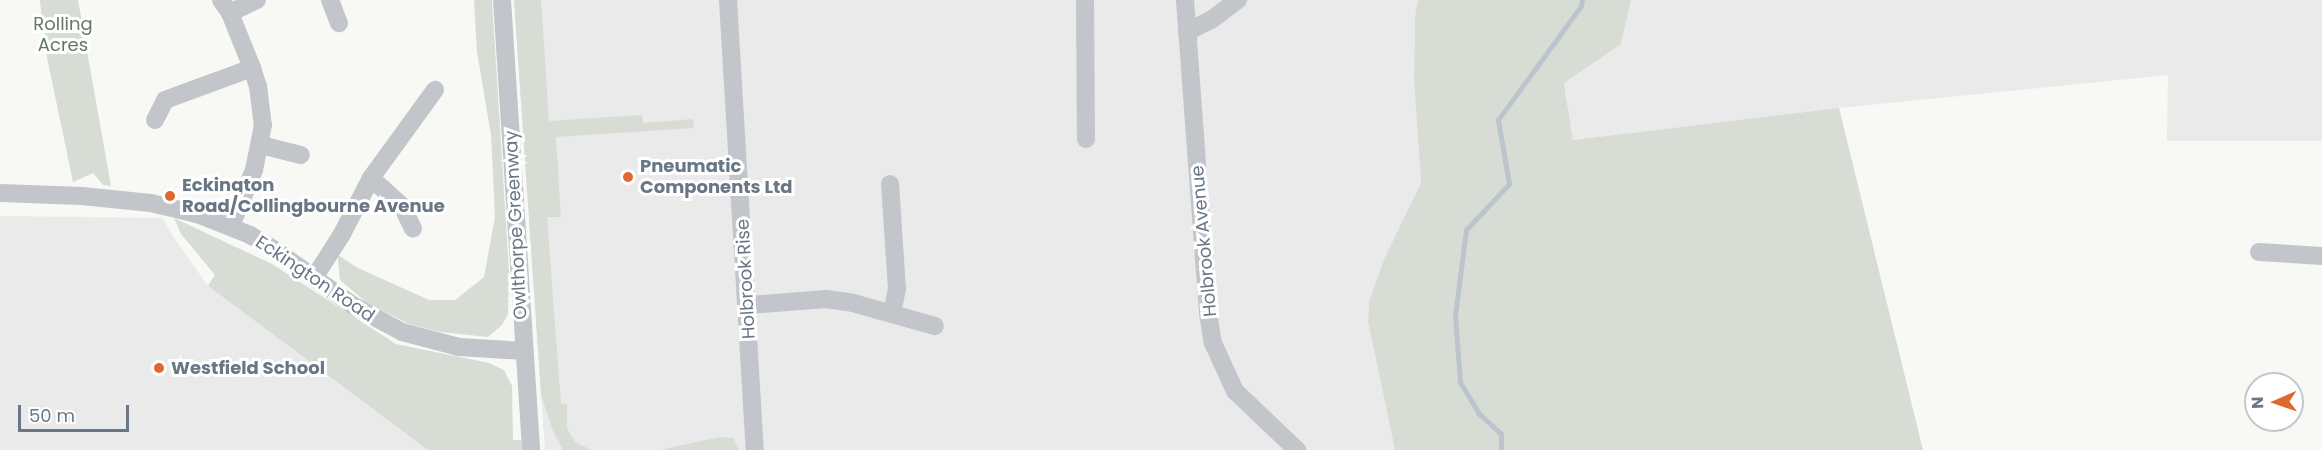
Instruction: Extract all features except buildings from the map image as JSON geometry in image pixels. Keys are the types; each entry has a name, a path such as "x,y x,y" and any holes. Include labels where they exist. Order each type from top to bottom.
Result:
{"street":[{"path":"231,226 261,145 262,107 252,68 225,6 257,0"},
{"path":"330,0 339,23"},
{"name":"Owlthorpe Greenway","path":"502,0 531,450"},
{"name":"Holbrook Rise","path":"728,0 755,450"},
{"path":"1085,0 1086,139"},
{"name":"Holbrook Avenue","path":"1185,0 1208,313 1213,343 1235,391 1297,450"},
{"path":"1187,32 1211,20 1238,0"},
{"path":"155,120 165,100 252,68"},
{"path":"314,278 342,234 371,178 435,90"},
{"path":"261,145 301,155"},
{"path":"371,178 402,206 412,229"},
{"path":"890,183 897,289 892,313"},
{"name":"Eckington Road","path":"0,193 44,193 151,203 198,214 231,226 275,249 379,322 402,332 459,347 524,351"},
{"path":"2259,252 2322,256"},
{"path":"748,305 826,299 892,313 935,326"}],"shaded area":[{"path":"514,0 1418,0 1415,16 1414,80 1421,183 1384,259 1369,301 1368,322 1395,450 545,450"},
{"path":"1631,0 2322,0 2322,141 2167,141 2168,75 1839,108 1573,140 1564,82 1621,44"},
{"name":"Westfield School","path":"0,216 163,218 172,235 208,286 428,450 0,450"}],"green space":[{"name":"Rolling Acres","path":"40,0 78,0 111,186 103,185 93,173 73,182 44,43"},
{"path":"474,0 492,0 509,271 508,314 502,325 488,337 440,332 409,324 367,303 340,280 338,260 338,255 358,268 429,300 455,300 484,277 495,217 491,135 477,52"},
{"path":"514,0 541,0 549,121 642,115 643,123 693,119 694,128 556,137 561,217 547,217 561,404 567,404 567,428 575,442 591,450 563,450 553,431 541,395"},
{"path":"1418,0 1631,0 1621,44 1564,83 1573,140 1839,108 1923,450 1395,450 1368,322 1369,301 1384,259 1421,183 1414,80 1415,16"},
{"path":"174,218 272,264 396,344 489,363 504,370 512,386 513,440 521,440 522,450 428,450 208,286 215,275 181,234"},
{"path":"720,437 733,438 739,450 660,450"}],"waterway":[{"path":"1501,450 1501,434 1479,414 1460,382 1455,316 1466,230 1509,184 1498,120 1581,6 1582,0"}],"place":[{"name":"Pneumatic Components Ltd","path":"628,177"},
{"name":"Eckington Road/Collingbourne Avenue","path":"170,196"},
{"name":"Westfield School","path":"159,368"}]}
